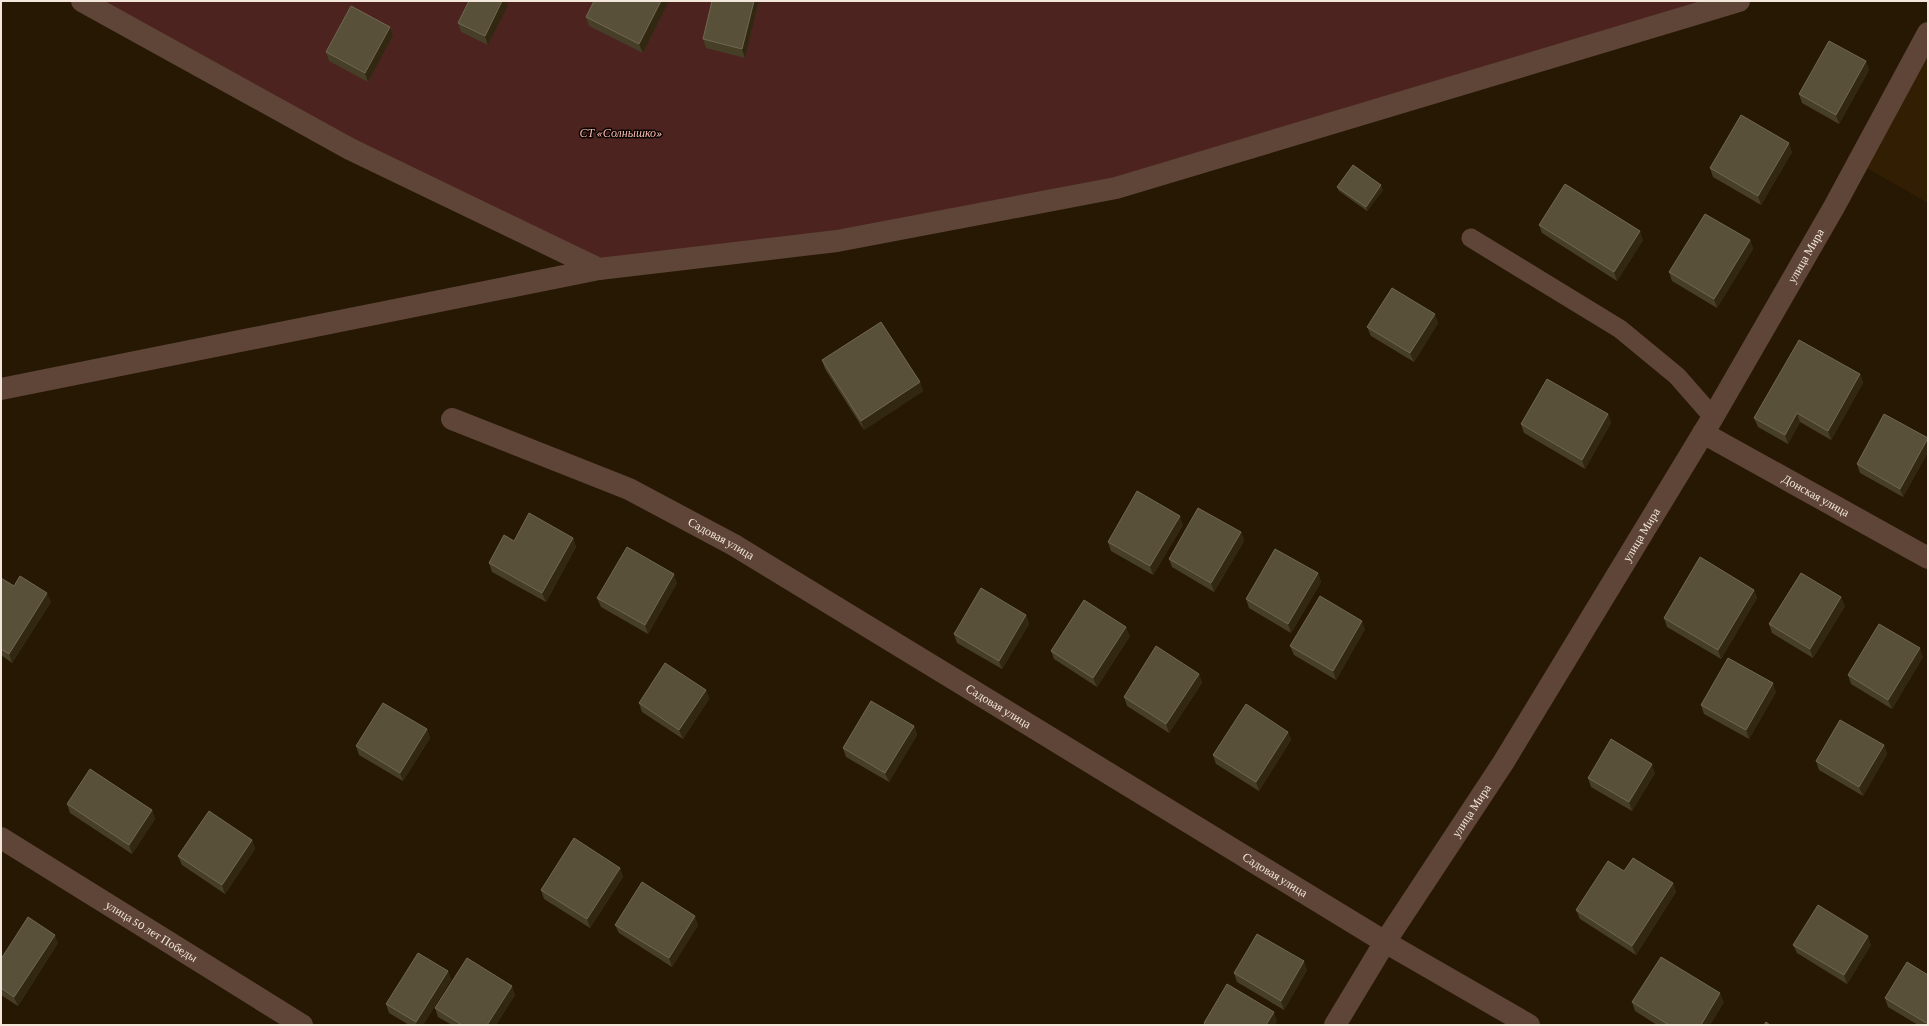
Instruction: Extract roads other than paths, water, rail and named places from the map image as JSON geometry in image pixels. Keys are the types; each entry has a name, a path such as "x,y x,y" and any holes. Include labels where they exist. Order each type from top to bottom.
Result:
{"street":[{"path":"82,1 350,149 599,269"},
{"path":"1,389 599,269 837,241 1116,188 1739,1"},
{"name":"улица Мира","path":"1334,1025 1385,942 1503,763 1708,425 1834,207 1928,33"},
{"name":"Садовая улица","path":"452,419 629,488 734,545 1385,942 1529,1025"},
{"name":"Донская улица","path":"1708,425 1928,558"},
{"name":"улица 50 лет Победы","path":"1,838 302,1025"}],"lane":[{"path":"1471,238 1620,329 1677,376 1708,425"}],"park label":[{"name":"СТ «Солнышко»","path":"621,133"}]}
